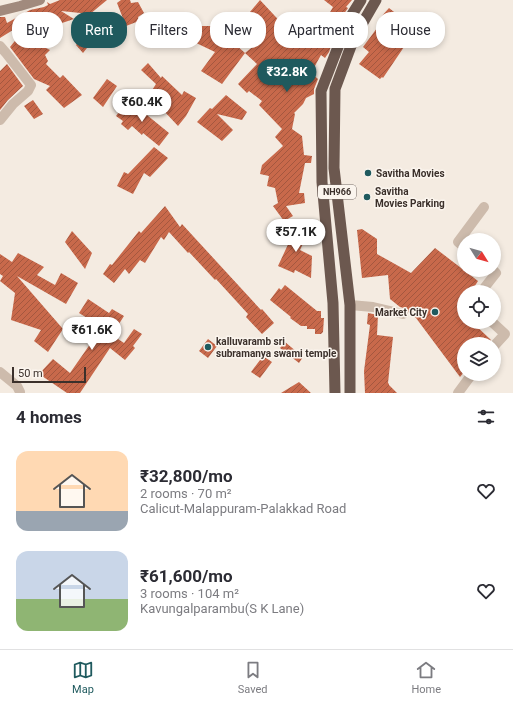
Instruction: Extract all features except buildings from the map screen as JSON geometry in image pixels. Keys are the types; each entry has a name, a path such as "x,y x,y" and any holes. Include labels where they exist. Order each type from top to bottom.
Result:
{"highway":[{"name":"NH966","path":"335,393 333,303 322,182 321,91 348,21 361,0"},
{"name":"NH966","path":"350,393 350,305 334,168 335,89 354,38 376,0"}],"main road":[{"path":"0,11 40,0"}],"street":[{"path":"0,46 31,85 28,91 13,104 0,120"},
{"path":"465,233 484,207"},
{"path":"487,285 493,277"},
{"path":"350,305 373,307 403,314"},
{"path":"501,339 509,332"},
{"path":"0,372 17,386 20,393"},
{"path":"458,393 467,381"}],"place":[{"name":"Savitha Movies","path":"368,173"},
{"name":"Savitha Movies Parking","path":"367,197"},
{"name":"Market City","path":"435,312"},
{"name":"kalluvaramb sri subramanya swami temple","path":"208,347"}]}
